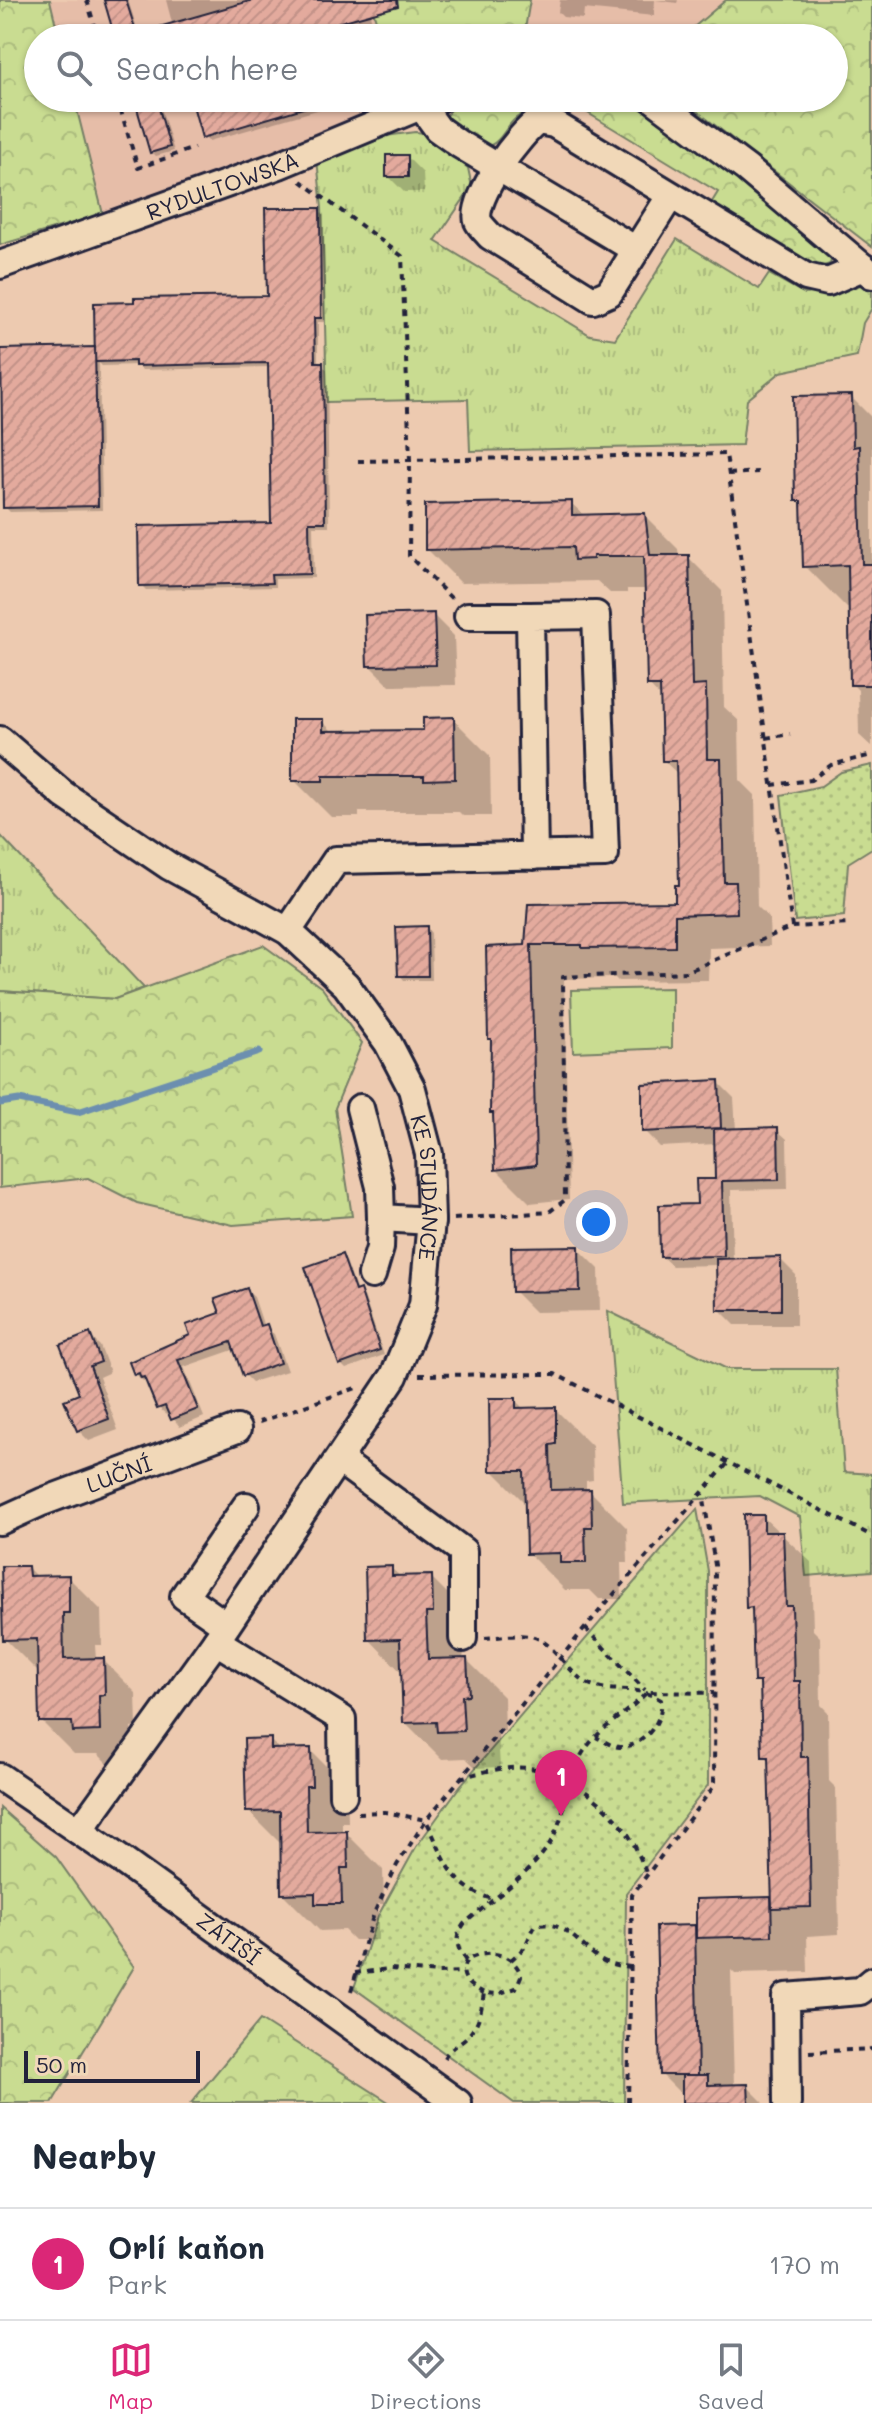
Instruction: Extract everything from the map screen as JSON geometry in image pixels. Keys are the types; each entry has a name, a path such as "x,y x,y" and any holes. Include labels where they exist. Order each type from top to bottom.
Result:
{"street":[{"name":"RYDULTOWSKÁ","path":"0,265 279,165 407,112"},
{"path":"434,112 438,129 636,250"},
{"path":"671,112 747,169 868,271"},
{"path":"671,195 609,293 593,300 490,236 479,222 478,211 497,166 508,157 528,128 538,121 554,124 671,195 806,277 828,282 868,271"},
{"path":"288,931 336,860 605,854 596,615 468,616"},
{"path":"530,616 534,856"},
{"name":"KE STUDÁNCE","path":"0,740 64,795 169,866 288,931 346,985 388,1043 412,1089 429,1154 431,1221 423,1305 394,1376 221,1633 79,1831"},
{"path":"360,1108 380,1187 380,1248 372,1275"},
{"path":"381,1218 431,1221"},
{"name":"LUČNÍ","path":"0,1521 237,1429"},
{"path":"339,1460 463,1551 463,1638"},
{"path":"246,1506 184,1596 221,1633 342,1719 343,1795"},
{"name":"ZÁTIŠÍ","path":"0,1777 458,2103"},
{"path":"787,2103 786,1997 860,1991 872,1981"}],"path":[{"path":"87,0 94,24"},
{"path":"121,112 138,168 194,148"},
{"path":"279,165 402,256 410,460 409,556 468,616"},
{"path":"358,461 726,454 792,927"},
{"path":"729,474 758,472"},
{"path":"766,738 790,734"},
{"path":"772,785 811,780 831,765 872,755"},
{"path":"431,1221 549,1212 565,1200 563,977 686,972 792,927 849,924"},
{"path":"237,1429 394,1376 555,1374 872,1536"},
{"path":"351,1991 374,1913 397,1865 426,1820 560,1657 728,1463"},
{"path":"628,2103 632,1895 714,1786 715,1565 702,1492"},
{"path":"585,1628 647,1692 661,1700 662,1708 657,1723 632,1746 611,1745 596,1737"},
{"path":"463,1638 533,1636 560,1657 573,1674 592,1686 647,1692 714,1693"},
{"path":"466,1961 486,1953 511,1960 519,1968 521,1976 516,1988 497,1994 484,1993 470,1986 463,1972 466,1961 456,1943 458,1934 549,1845 563,1813 577,1763 596,1737 647,1692"},
{"path":"457,1779 525,1767 542,1770 571,1784 611,1813 627,1832 647,1875"},
{"path":"343,1795 344,1814 385,1812 426,1820"},
{"path":"426,1820 458,1881 468,1890 493,1899"},
{"path":"511,1960 524,1948 535,1926 554,1924 600,1959 611,1965 631,1967"},
{"path":"355,1973 390,1969 463,1972"},
{"path":"444,2058 475,2028 482,2011 484,1993"},
{"path":"786,2053 872,2049"}],"shaded area":[{"path":"50,0 370,0 377,24 56,24"},
{"path":"530,0 726,0 698,24 526,24"},
{"path":"78,112 377,112 103,214"}],"green space":[{"path":"0,0 50,0 56,24 24,24 24,112 78,112 103,214 0,245"},
{"path":"370,0 530,0 526,24 377,24"},
{"path":"726,0 872,0 872,247 698,112 848,112 848,24 698,24"},
{"path":"449,112 535,112 518,117 501,137 488,145 479,145 467,139 455,130 446,117"},
{"path":"586,112 655,112 830,243 833,254 830,264 817,268 707,210 718,192"},
{"path":"425,133 468,168 472,187 435,241 590,335 615,339 677,239 759,289 769,274 805,294 861,285 872,287 872,308 863,323 857,356 781,372 747,400 742,445 470,451 468,399 327,402 322,208 317,159 378,137"},
{"path":"872,765 872,848 848,863 844,916 795,921 781,795 821,786 841,772"},
{"path":"0,835 144,988 115,999 0,991"},
{"path":"263,945 322,988 362,1043 335,1108 352,1216 233,1225 137,1203 88,1178 0,1188 0,991 115,999"},
{"path":"672,988 672,1048 573,1052 571,990"},
{"path":"608,1311 727,1369 836,1369 844,1472 872,1474 872,1571 806,1576 800,1517 760,1496 623,1503"},
{"path":"697,1509 708,1571 708,1785 626,1893 624,2103 514,2103 354,1988 378,1916 416,1847 460,1786"},
{"path":"0,1808 56,1857 134,1967 52,2103 0,2103"},
{"path":"260,2020 390,2103 191,2103"}],"building":[{"path":"104,0 126,0 134,24 111,24"},
{"path":"253,0 397,0 398,6 333,24 169,24"},
{"path":"138,112 160,112 170,147 150,153"},
{"path":"195,112 290,112 202,138"},
{"path":"386,155 408,155 408,177 386,177"},
{"path":"265,208 320,208 321,318 314,318 315,362 323,362 325,522 309,522 310,574 271,575 272,583 139,586 138,526 271,523 268,363 135,366 135,361 95,362 94,303 134,302 134,298 267,296"},
{"path":"95,347 98,506 3,508 1,349"},
{"path":"852,395 853,447 859,446 862,564 872,564 872,685 850,685 848,565 803,567 801,501 795,501 793,396"},
{"path":"572,501 572,515 645,513 650,555 689,555 692,686 706,685 707,759 721,759 724,882 736,882 737,913 675,915 675,947 531,945 536,1165 495,1170 493,1113 490,1113 491,1039 488,1039 486,947 525,945 528,904 675,902 675,885 679,885 676,761 662,761 660,686 647,686 644,556 593,556 593,559 574,560 573,547 425,550 425,504"},
{"path":"434,613 436,665 367,666 365,615"},
{"path":"454,717 455,779 323,776 323,781 292,781 292,719 323,719 323,731 423,730 423,718"},
{"path":"427,926 428,976 398,976 396,927"},
{"path":"719,1080 721,1128 642,1132 642,1084"},
{"path":"778,1127 779,1180 722,1181 724,1256 660,1257 659,1205 697,1204 696,1179 715,1179 714,1129"},
{"path":"579,1246 580,1291 512,1292 511,1247"},
{"path":"342,1254 355,1291 360,1289 380,1350 339,1365 305,1267"},
{"path":"781,1257 781,1310 717,1310 716,1259"},
{"path":"247,1288 260,1326 267,1324 280,1363 243,1376 231,1342 178,1360 198,1409 171,1420 165,1406 157,1409 144,1377 141,1378 139,1373 134,1375 129,1362 190,1335 186,1325 220,1313 215,1299"},
{"path":"90,1333 101,1362 90,1366 109,1419 77,1431 64,1400 79,1394 60,1345"},
{"path":"489,1398 516,1398 516,1408 556,1407 556,1444 550,1445 551,1490 591,1489 592,1527 585,1527 586,1563 560,1563 560,1553 526,1554 524,1471 490,1471"},
{"path":"744,1515 764,1515 764,1532 783,1532 786,1606 792,1606 794,1681 800,1681 801,1757 808,1757 811,1907 772,1908 768,1757 762,1757 760,1682 754,1682 752,1607 746,1608"},
{"path":"1,1566 28,1566 29,1576 69,1575 69,1613 63,1613 64,1659 104,1658 105,1695 99,1696 100,1731 73,1732 72,1722 39,1722 37,1639 3,1640"},
{"path":"392,1566 392,1576 432,1575 433,1613 426,1613 428,1659 467,1658 469,1695 462,1696 464,1731 437,1732 436,1722 403,1723 400,1639 367,1640 365,1567"},
{"path":"271,1738 271,1749 311,1748 312,1786 306,1786 307,1832 347,1831 348,1868 341,1868 342,1904 315,1904 315,1893 281,1894 280,1811 246,1812 244,1739"},
{"path":"771,1897 772,1936 696,1938 696,1899"},
{"path":"695,1925 698,2075 660,2075 656,1926"},
{"path":"682,2075 708,2075 708,2085 748,2084 749,2103 682,2103"}],"waterway":[{"path":"0,1103 19,1100 78,1112 259,1052"}],"place":[{"name":"Orlí kaňon","path":"561,1816"}]}
